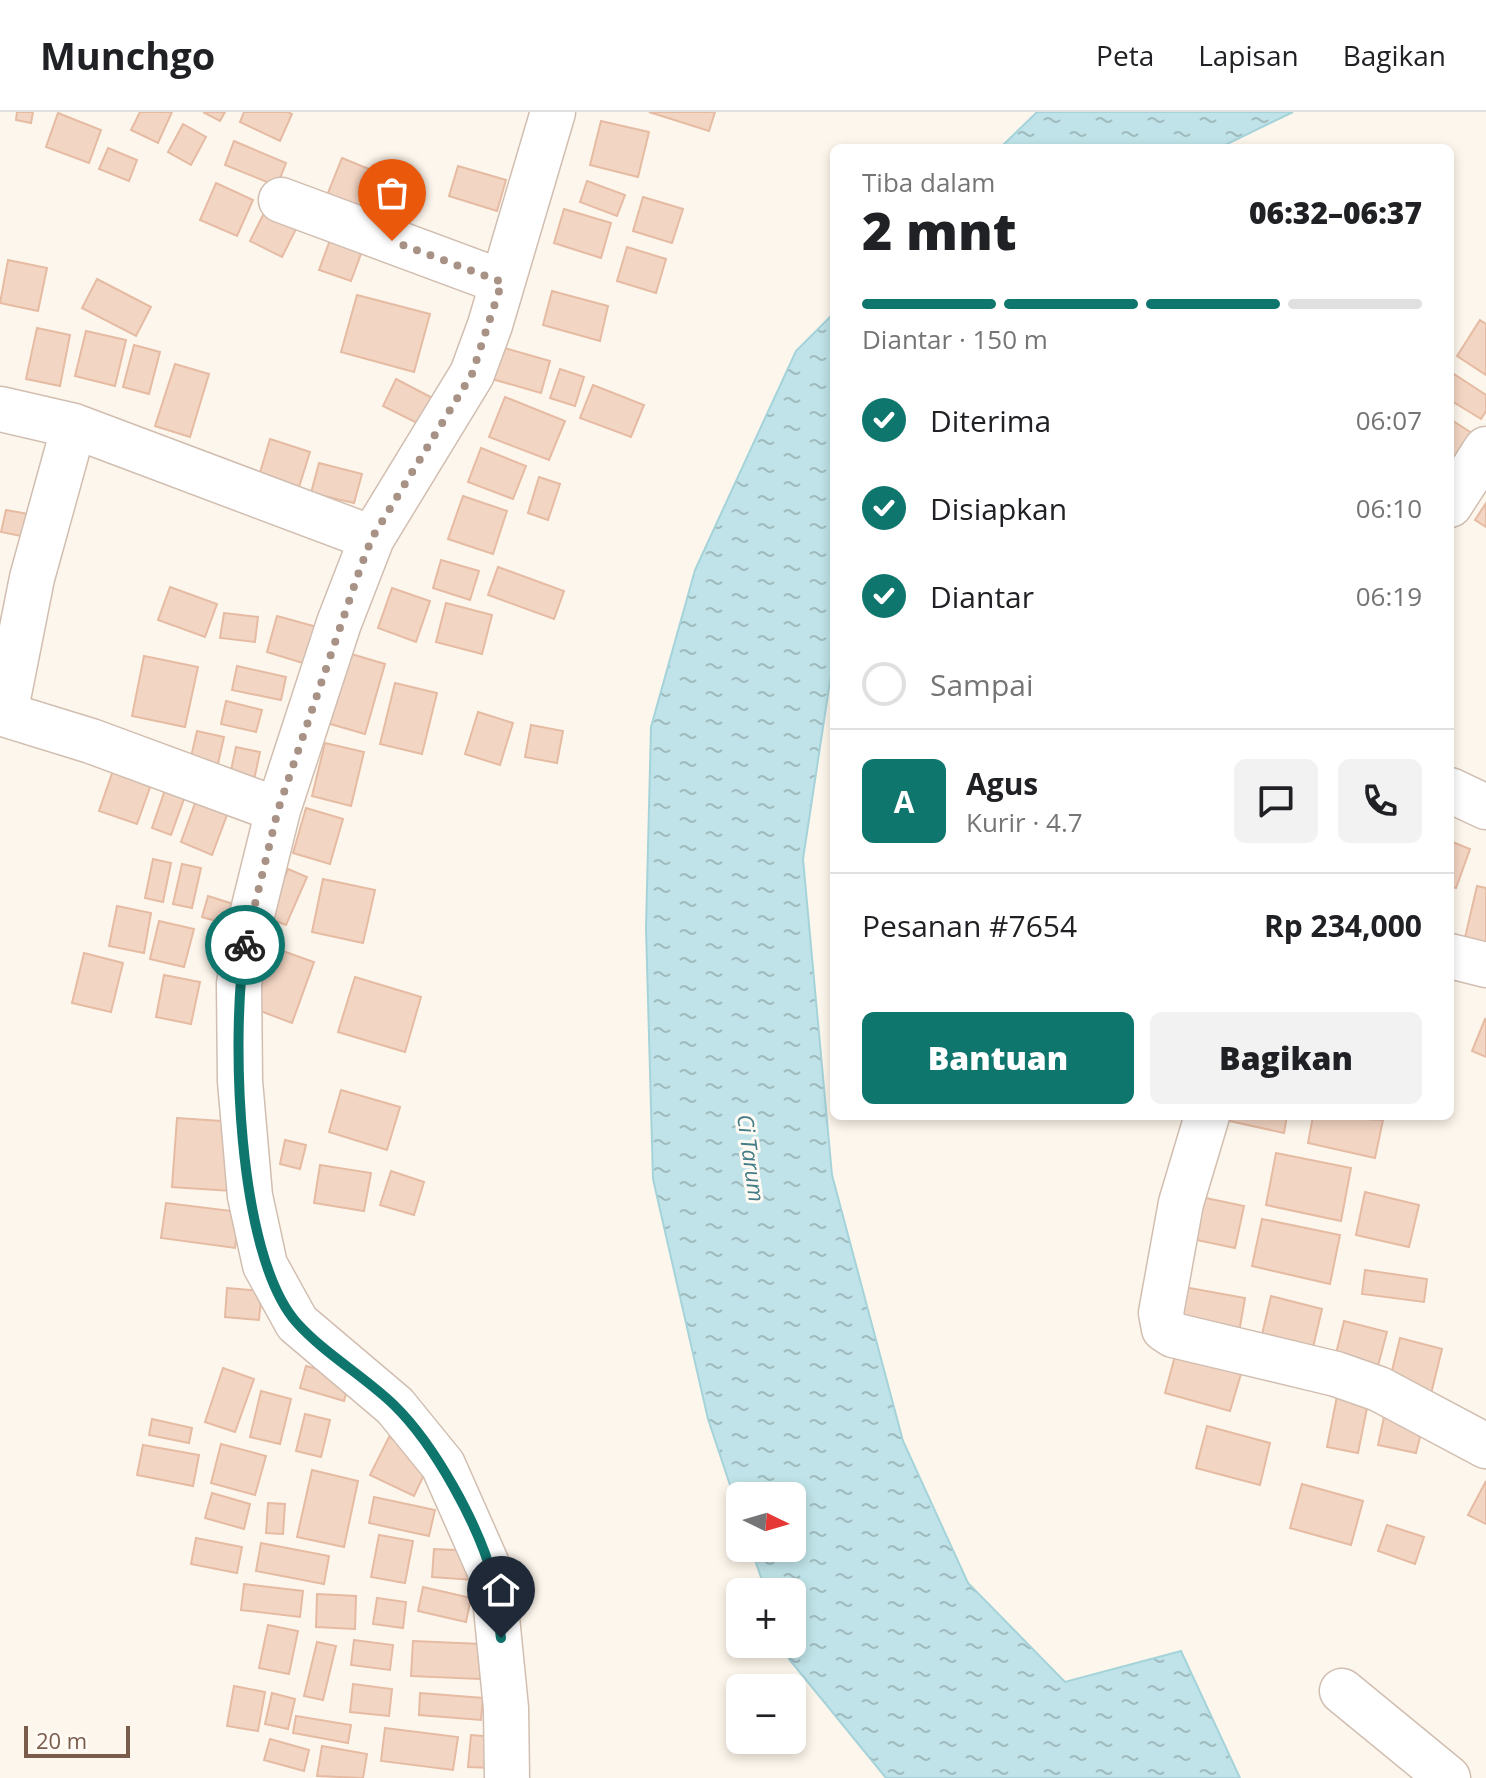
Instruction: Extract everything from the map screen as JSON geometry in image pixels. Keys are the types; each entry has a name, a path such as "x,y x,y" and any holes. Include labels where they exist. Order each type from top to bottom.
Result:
{"street":[{"path":"507,1778 506,1708 493,1578 443,1465 395,1406 297,1323 265,1265 250,1196 240,1081 239,984 246,939 278,810 339,623 372,538 472,374 553,112"},
{"path":"281,200 502,282"},
{"path":"0,409 74,426 372,538"},
{"path":"74,426 32,578 2,713 278,810"},
{"path":"1454,499 1486,449"},
{"path":"1454,792 1486,807"},
{"path":"1454,957 1486,965"},
{"path":"1206,1120 1181,1203 1161,1313 1164,1329 1173,1335 1336,1374 1379,1389 1486,1446"},
{"path":"1342,1691 1448,1778"}],"water":[{"path":"1037,112 1293,112 1227,144 1004,144"},
{"name":"Ci Tarum","path":"830,317 830,681 803,859 832,1175 903,1441 968,1583 1065,1682 1181,1651 1240,1778 886,1778 806,1680 806,1674 801,1674 789,1659 806,1658 806,1578 761,1578 756,1562 806,1562 806,1482 729,1482 708,1419 653,1179 646,928 651,727 695,570 796,351"}],"building":[{"path":"17,112 33,112 31,123 16,120"},
{"path":"140,112 172,112 158,143 131,130"},
{"path":"203,112 225,112 220,121"},
{"path":"244,112 292,114 280,141 240,122"},
{"path":"649,112 715,112 709,131"},
{"path":"58,113 101,130 89,163 46,147"},
{"path":"601,121 649,132 638,177 590,165"},
{"path":"183,124 206,137 191,165 168,152"},
{"path":"234,141 286,163 277,186 225,165"},
{"path":"108,148 137,160 129,181 99,169"},
{"path":"342,158 403,183 384,227 324,203"},
{"path":"458,166 506,180 497,211 449,196"},
{"path":"587,181 625,195 617,216 580,202"},
{"path":"216,183 253,200 237,236 200,220"},
{"path":"643,197 683,209 672,243 633,231"},
{"path":"271,199 303,215 282,257 250,241"},
{"path":"564,209 611,223 601,258 554,243"},
{"path":"333,232 365,243 351,281 319,270"},
{"path":"627,247 666,259 656,293 617,281"},
{"path":"8,260 47,268 38,311 0,303"},
{"path":"97,279 151,307 136,336 82,308"},
{"path":"552,291 608,306 600,341 543,325"},
{"path":"357,295 430,314 414,372 341,352"},
{"path":"1480,320 1486,324 1486,375 1457,356"},
{"path":"37,328 70,335 60,386 26,379"},
{"path":"86,331 126,340 115,386 75,376"},
{"path":"134,345 160,352 149,394 123,387"},
{"path":"501,347 550,361 541,393 492,379"},
{"path":"175,364 209,374 190,437 155,426"},
{"path":"560,369 584,377 575,406 550,398"},
{"path":"1454,374 1486,395 1486,411 1481,419 1454,402"},
{"path":"396,379 444,404 431,430 383,406"},
{"path":"593,385 644,405 631,437 580,418"},
{"path":"505,397 565,421 549,460 489,437"},
{"path":"1454,422 1478,437 1458,468 1454,466"},
{"path":"270,439 310,452 299,487 259,476"},
{"path":"481,448 526,466 513,499 468,482"},
{"path":"319,463 362,474 354,503 311,493"},
{"path":"539,477 560,484 548,520 528,513"},
{"path":"463,496 507,511 493,554 448,539"},
{"path":"1486,503 1486,527 1475,520"},
{"path":"6,510 40,516 36,539 1,532"},
{"path":"441,560 479,571 470,600 433,588"},
{"path":"498,567 564,591 554,619 488,595"},
{"path":"170,587 217,604 205,637 158,620"},
{"path":"392,588 430,601 416,642 378,628"},
{"path":"446,603 492,615 482,654 436,642"},
{"path":"224,613 258,617 255,642 220,638"},
{"path":"277,616 317,627 306,664 267,652"},
{"path":"348,653 385,664 365,734 327,723"},
{"path":"144,656 198,667 185,727 132,716"},
{"path":"237,666 286,677 281,700 232,690"},
{"path":"395,683 437,693 422,754 380,744"},
{"path":"226,701 262,710 256,732 221,724"},
{"path":"478,712 513,723 500,765 465,754"},
{"path":"531,725 563,731 557,763 525,757"},
{"path":"197,731 224,737 215,777 188,770"},
{"path":"325,743 364,752 351,806 312,796"},
{"path":"236,747 260,752 254,780 230,775"},
{"path":"117,759 155,773 137,824 99,811"},
{"path":"169,778 189,785 171,835 152,828"},
{"path":"198,795 230,807 212,855 181,842"},
{"path":"306,808 343,819 330,864 293,853"},
{"path":"1454,843 1470,849 1454,887"},
{"path":"153,859 171,863 163,902 145,898"},
{"path":"182,864 201,868 192,908 173,904"},
{"path":"288,869 307,877 286,925 268,918"},
{"path":"323,879 375,890 363,943 312,932"},
{"path":"1477,886 1486,888 1486,947 1464,942"},
{"path":"208,896 246,908 240,928 202,917"},
{"path":"117,906 151,913 144,953 109,946"},
{"path":"159,921 194,929 184,967 150,959"},
{"path":"269,946 314,962 292,1023 247,1006"},
{"path":"84,953 123,963 111,1012 72,1003"},
{"path":"164,975 200,982 191,1024 156,1017"},
{"path":"355,977 421,997 405,1052 338,1032"},
{"path":"1486,1020 1486,1057 1472,1051"},
{"path":"341,1090 400,1107 387,1150 329,1132"},
{"path":"177,1118 236,1122 231,1191 172,1187"},
{"path":"1225,1120 1286,1120 1284,1133"},
{"path":"1312,1120 1383,1120 1375,1158 1308,1143"},
{"path":"285,1140 306,1145 300,1169 280,1164"},
{"path":"1276,1153 1351,1168 1341,1221 1266,1205"},
{"path":"320,1165 371,1173 364,1211 314,1203"},
{"path":"391,1171 424,1182 414,1215 380,1205"},
{"path":"1365,1192 1419,1205 1409,1247 1356,1235"},
{"path":"1201,1197 1244,1206 1235,1248 1192,1239"},
{"path":"166,1203 240,1212 235,1248 161,1238"},
{"path":"1262,1219 1340,1235 1330,1284 1252,1266"},
{"path":"1365,1270 1427,1279 1424,1302 1362,1294"},
{"path":"1184,1287 1245,1298 1237,1344 1176,1333"},
{"path":"227,1288 262,1291 259,1320 225,1317"},
{"path":"1271,1296 1322,1309 1311,1356 1260,1343"},
{"path":"1344,1321 1387,1332 1376,1373 1334,1362"},
{"path":"1400,1338 1442,1349 1431,1394 1389,1383"},
{"path":"1175,1356 1241,1374 1230,1411 1165,1393"},
{"path":"306,1366 350,1378 344,1401 300,1388"},
{"path":"223,1368 254,1379 235,1432 205,1422"},
{"path":"261,1391 291,1399 280,1444 250,1437"},
{"path":"1338,1391 1369,1398 1358,1453 1327,1447"},
{"path":"1386,1408 1425,1417 1416,1453 1378,1445"},
{"path":"305,1414 330,1420 321,1457 296,1451"},
{"path":"152,1419 192,1428 189,1443 149,1435"},
{"path":"1207,1426 1270,1443 1260,1485 1196,1468"},
{"path":"389,1437 432,1458 414,1496 370,1475"},
{"path":"221,1444 266,1456 255,1495 211,1483"},
{"path":"143,1445 199,1455 193,1486 137,1475"},
{"path":"312,1470 358,1481 344,1547 297,1537"},
{"path":"1486,1481 1486,1524 1468,1515"},
{"path":"1302,1484 1363,1501 1351,1545 1290,1528"},
{"path":"212,1493 250,1504 244,1529 205,1518"},
{"path":"374,1497 435,1510 429,1536 369,1523"},
{"path":"268,1503 285,1504 283,1534 266,1533"},
{"path":"1387,1525 1424,1537 1415,1564 1378,1551"},
{"path":"379,1535 413,1541 405,1583 371,1577"},
{"path":"196,1538 242,1547 237,1573 191,1564"},
{"path":"261,1543 329,1556 324,1584 256,1571"},
{"path":"434,1549 476,1551 474,1580 432,1577"},
{"path":"244,1584 303,1591 300,1617 241,1610"},
{"path":"423,1587 471,1598 466,1622 418,1611"},
{"path":"317,1594 356,1596 355,1629 316,1627"},
{"path":"377,1598 406,1602 403,1628 373,1624"},
{"path":"268,1625 298,1631 289,1674 259,1668"},
{"path":"354,1640 393,1645 390,1670 351,1665"},
{"path":"413,1641 481,1644 480,1679 411,1676"},
{"path":"317,1642 336,1646 323,1700 304,1696"},
{"path":"353,1684 392,1689 389,1716 350,1712"},
{"path":"234,1686 265,1692 258,1731 227,1726"},
{"path":"272,1693 295,1699 288,1729 265,1724"},
{"path":"420,1693 483,1698 481,1720 419,1715"},
{"path":"296,1716 351,1725 348,1743 293,1733"},
{"path":"385,1728 458,1737 453,1770 381,1761"},
{"path":"471,1735 494,1737 492,1768 468,1767"},
{"path":"270,1739 309,1750 304,1771 264,1760"},
{"path":"322,1746 367,1754 363,1778 317,1776"}],"way so far":[{"path":"245,945 278,810 339,623 361,566 372,538 472,374 502,282 392,241"}],"route":[{"path":"245,945 239,984 240,1081 250,1196 265,1265 297,1323 395,1406 443,1465 493,1578 501,1638"}]}
